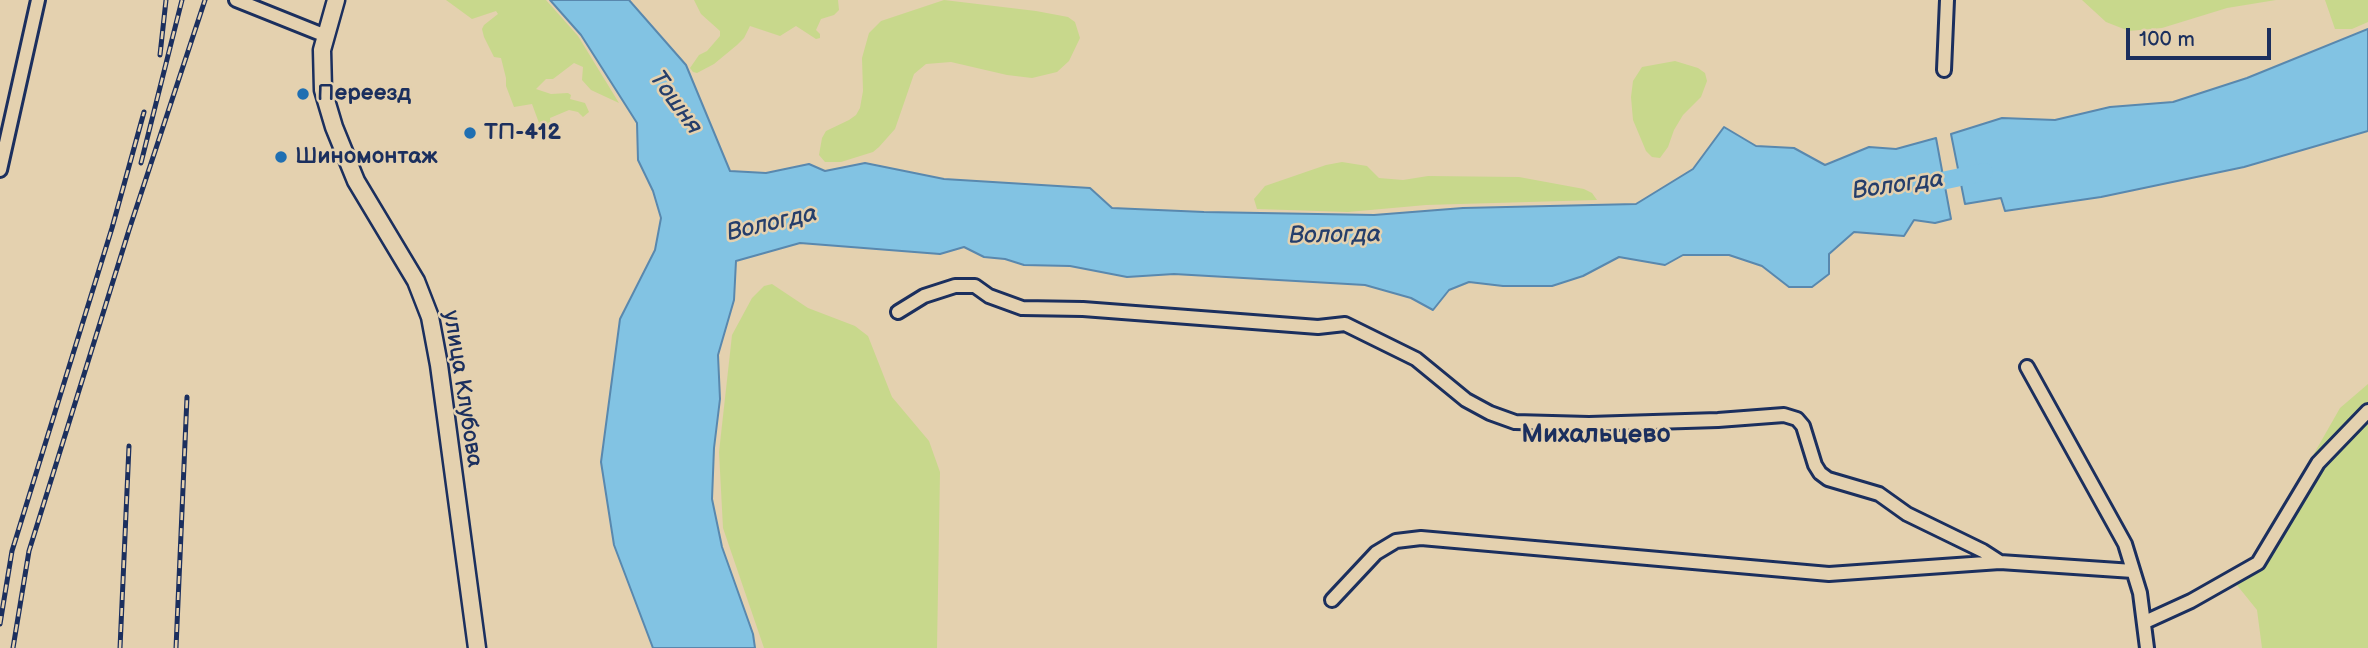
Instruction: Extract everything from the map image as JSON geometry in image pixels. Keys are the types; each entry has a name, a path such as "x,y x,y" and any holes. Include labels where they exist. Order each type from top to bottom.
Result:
{"main road":[{"name":"улица Клубова","path":"336,0 322,50 321,75 334,127 356,181 416,281 430,317 439,365 477,648"},
{"path":"326,36 348,0"}],"street":[{"path":"0,170 38,0"},
{"path":"236,0 326,36"},
{"path":"1944,70 1947,0"},
{"path":"898,313 924,296 955,286 975,286 989,296 1022,308 1083,309 1318,327 1345,324 1416,359 1466,400 1514,422 1589,424 1718,421 1784,415 1797,419 1803,426 1815,465 1828,479 1879,494 1907,514 2000,562"},
{"path":"2027,367 2125,544 2145,622 2147,648"},
{"path":"2145,622 2191,601 2259,563 2318,463 2368,411"},
{"path":"1332,600 1376,553 1396,541 1422,538 1829,574 2000,562 2133,571"}],"green space":[{"path":"446,0 546,0 578,36 619,103 591,90 582,80 583,67 574,63 553,79 546,79 536,89 551,94 568,93 571,95 570,99 585,103 589,112 583,117 578,112 569,110 550,118 551,128 540,136 532,131 539,123 532,104 514,107 506,86 501,58 494,57 484,37 482,29 498,14 496,11 472,19"},
{"path":"694,0 838,0 839,10 834,15 821,19 816,30 820,38 816,39 796,26 780,36 750,26 737,45 714,64 697,73 690,68 699,55 707,51 720,36 720,31 701,14"},
{"path":"944,0 1068,17 1075,22 1080,38 1069,61 1057,72 1032,78 951,62 926,64 914,74 895,129 879,147 873,152 841,162 825,162 819,155 826,131 849,120 860,108 863,91 862,58 869,33 881,21"},
{"path":"2082,0 2276,0 2227,8 2162,28 2129,31 2106,22"},
{"path":"2325,0 2368,0 2368,22 2352,29 2335,29"},
{"path":"1675,61 1698,68 1705,73 1707,81 1701,97 1683,115 1674,130 1668,147 1660,158 1652,157 1646,151 1633,120 1633,81 1642,67"},
{"path":"1342,162 1367,166 1379,178 1403,180 1428,176 1519,177 1584,189 1592,193 1597,200 1426,205 1348,212 1257,209 1254,199 1265,186"},
{"path":"772,284 808,308 855,326 868,336 892,397 929,441 940,472 937,648 764,648 723,528 719,452 732,335 752,298 764,286"},
{"path":"2368,384 2368,648 2262,648 2257,610 2232,579 2258,552 2340,408"}],"water":[{"name":"Тошня","path":"550,0 629,0 686,65 730,171 766,173 809,164 825,171 865,163 944,179 1090,188 1112,208 1204,212 1374,215 1463,208 1636,204 1693,169 1724,127 1756,146 1794,148 1825,165 1869,147 1896,149 1936,138 1951,219 1935,223 1914,220 1904,236 1854,232 1829,254 1829,274 1812,287 1789,287 1762,266 1729,255 1683,255 1665,265 1619,257 1583,276 1552,286 1503,286 1469,282 1449,290 1433,310 1411,298 1365,285 1174,274 1127,277 1070,266 1024,265 1005,259 984,257 964,247 940,254 800,243 736,261 734,300 718,355 720,399 712,499 722,547 753,634 755,648 653,648 614,545 601,462 620,319 655,250 661,218 653,191 638,160 637,123 581,35"},
{"path":"2368,29 2368,131 2244,167 2101,197 2005,211 2001,198 1965,204 1951,134 2002,118 2055,120 2110,107 2173,102 2247,78"}],"waterway":[{"name":"Вологда","path":"1923,185 1984,172"}],"railway":[{"path":"160,55 166,0"},
{"path":"141,163 182,0"},
{"path":"13,648 29,551 129,230 205,0"},
{"path":"0,624 12,551 112,228 144,112"},
{"path":"176,648 187,397"},
{"path":"120,648 129,446"}],"place":[{"name":"Переезд","path":"303,94"},
{"name":"ТП-412","path":"470,133"},
{"name":"Шиномонтаж","path":"281,157"}],"district":[{"name":"Михальцево","path":"1596,435"}]}
